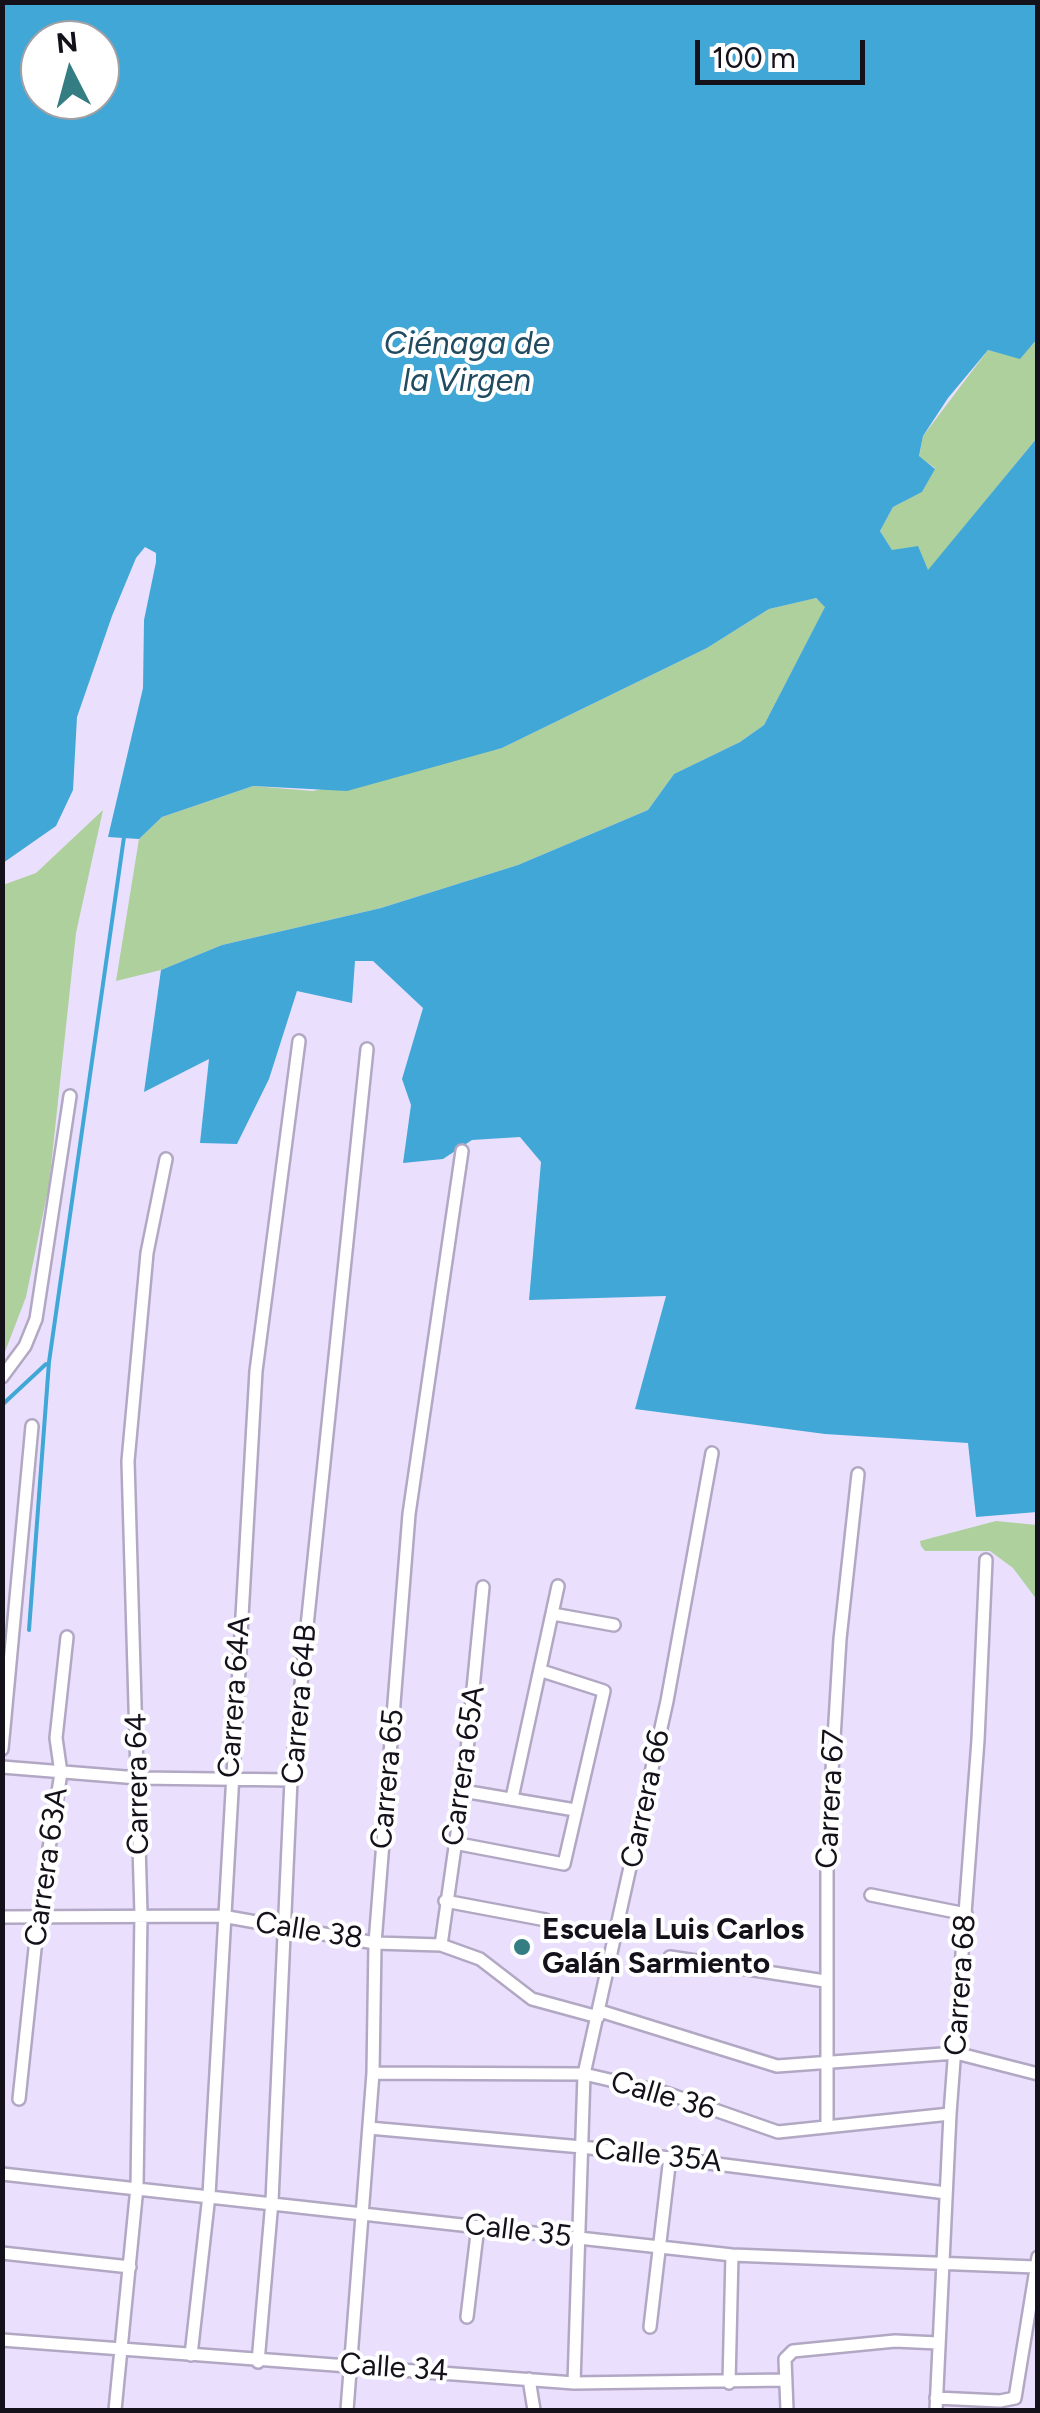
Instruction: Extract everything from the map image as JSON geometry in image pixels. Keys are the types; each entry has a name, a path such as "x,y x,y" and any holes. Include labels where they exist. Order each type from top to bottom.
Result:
{"street":[{"name":"Carrera 64A","path":"192,2355 209,2196 256,1371 300,1041"},
{"name":"Carrera 64B","path":"258,2362 272,2201 291,1780 368,1049"},
{"path":"2,1377 25,1346 36,1319 70,1096"},
{"name":"Carrera 65","path":"347,2410 373,2073 375,1942 409,1514 462,1151"},
{"name":"Carrera 64","path":"115,2410 137,2188 140,1914 128,1462 147,1253 166,1159"},
{"path":"2,1749 32,1426"},
{"name":"Carrera 66","path":"574,2383 584,2074 667,1701 712,1453"},
{"name":"Carrera 67","path":"827,2125 826,1854 840,1639 858,1474"},
{"name":"Carrera 68","path":"936,2404 950,2114 986,1560"},
{"name":"Carrera 65A","path":"440,1944 463,1790 483,1586"},
{"path":"512,1798 558,1586"},
{"path":"553,1614 614,1626"},
{"name":"Carrera 63A","path":"19,2099 39,1917 61,1773 56,1738 67,1637"},
{"path":"454,1843 564,1864 604,1690 542,1671"},
{"path":"2,1767 138,1778 230,1776 291,1780"},
{"path":"463,1790 575,1810"},
{"path":"872,1895 966,1914"},
{"path":"445,1902 546,1920"},
{"name":"Calle 38","path":"2,1918 222,1916 375,1942 440,1944 480,1959 532,1999 599,2014 777,2066 956,2053 1038,2074"},
{"path":"670,1957 825,1981"},
{"name":"Calle 36","path":"373,2073 584,2074 666,2094 778,2132 808,2132 827,2125 950,2114"},
{"name":"Calle 35A","path":"369,2128 582,2147 946,2193"},
{"path":"650,2327 670,2157"},
{"name":"Calle 35","path":"2,2174 732,2255 944,2263 1036,2262"},
{"path":"468,2317 478,2226"},
{"path":"2,2254 130,2267"},
{"path":"729,2383 732,2255"},
{"path":"936,2404 1015,2398 1036,2262"},
{"name":"Calle 34","path":"2,2340 574,2383 786,2380"},
{"path":"788,2410 785,2359 793,2350 895,2341 938,2343"},
{"path":"529,2379 534,2410"}],"green space":[{"path":"1037,339 1037,438 928,571 892,550 880,531 893,507 922,492 935,468 919,457 923,436 988,350 1020,358"},
{"path":"815,598 826,606 764,725 740,742 674,774 648,810 518,865 381,908 222,945 161,970 116,981 139,839 162,817 253,786 313,791 502,748 707,648 769,609"},
{"path":"103,810 76,933 49,1185 26,1297 3,1357 3,885 36,873"},
{"path":"996,1521 1037,1525 1037,1600 1013,1568 990,1551 925,1551 921,1546 920,1541"}],"water":[{"name":"Ciénaga de la Virgen","path":"3,3 1037,3 1037,339 1020,359 988,350 948,398 923,436 919,456 935,469 922,492 893,507 880,531 892,550 918,546 928,570 1037,438 1037,1512 976,1517 968,1443 825,1434 635,1409 666,1296 529,1300 541,1162 520,1137 472,1140 443,1159 403,1163 411,1105 402,1079 423,1008 373,961 355,961 352,1003 297,991 269,1079 237,1144 200,1143 209,1059 144,1092 161,970 222,945 381,908 518,865 648,810 674,774 740,742 764,725 825,607 816,598 769,609 707,648 502,748 347,791 253,786 162,817 139,839 108,837 143,688 144,620 156,562 156,553 145,547 136,558 112,616 77,717 73,790 56,826 3,863"}],"waterway":[{"path":"29,1630 49,1362 124,837"},
{"path":"2,1405 46,1364"}],"place":[{"name":"Escuela Luis Carlos Galán Sarmiento","path":"522,1947"}]}
